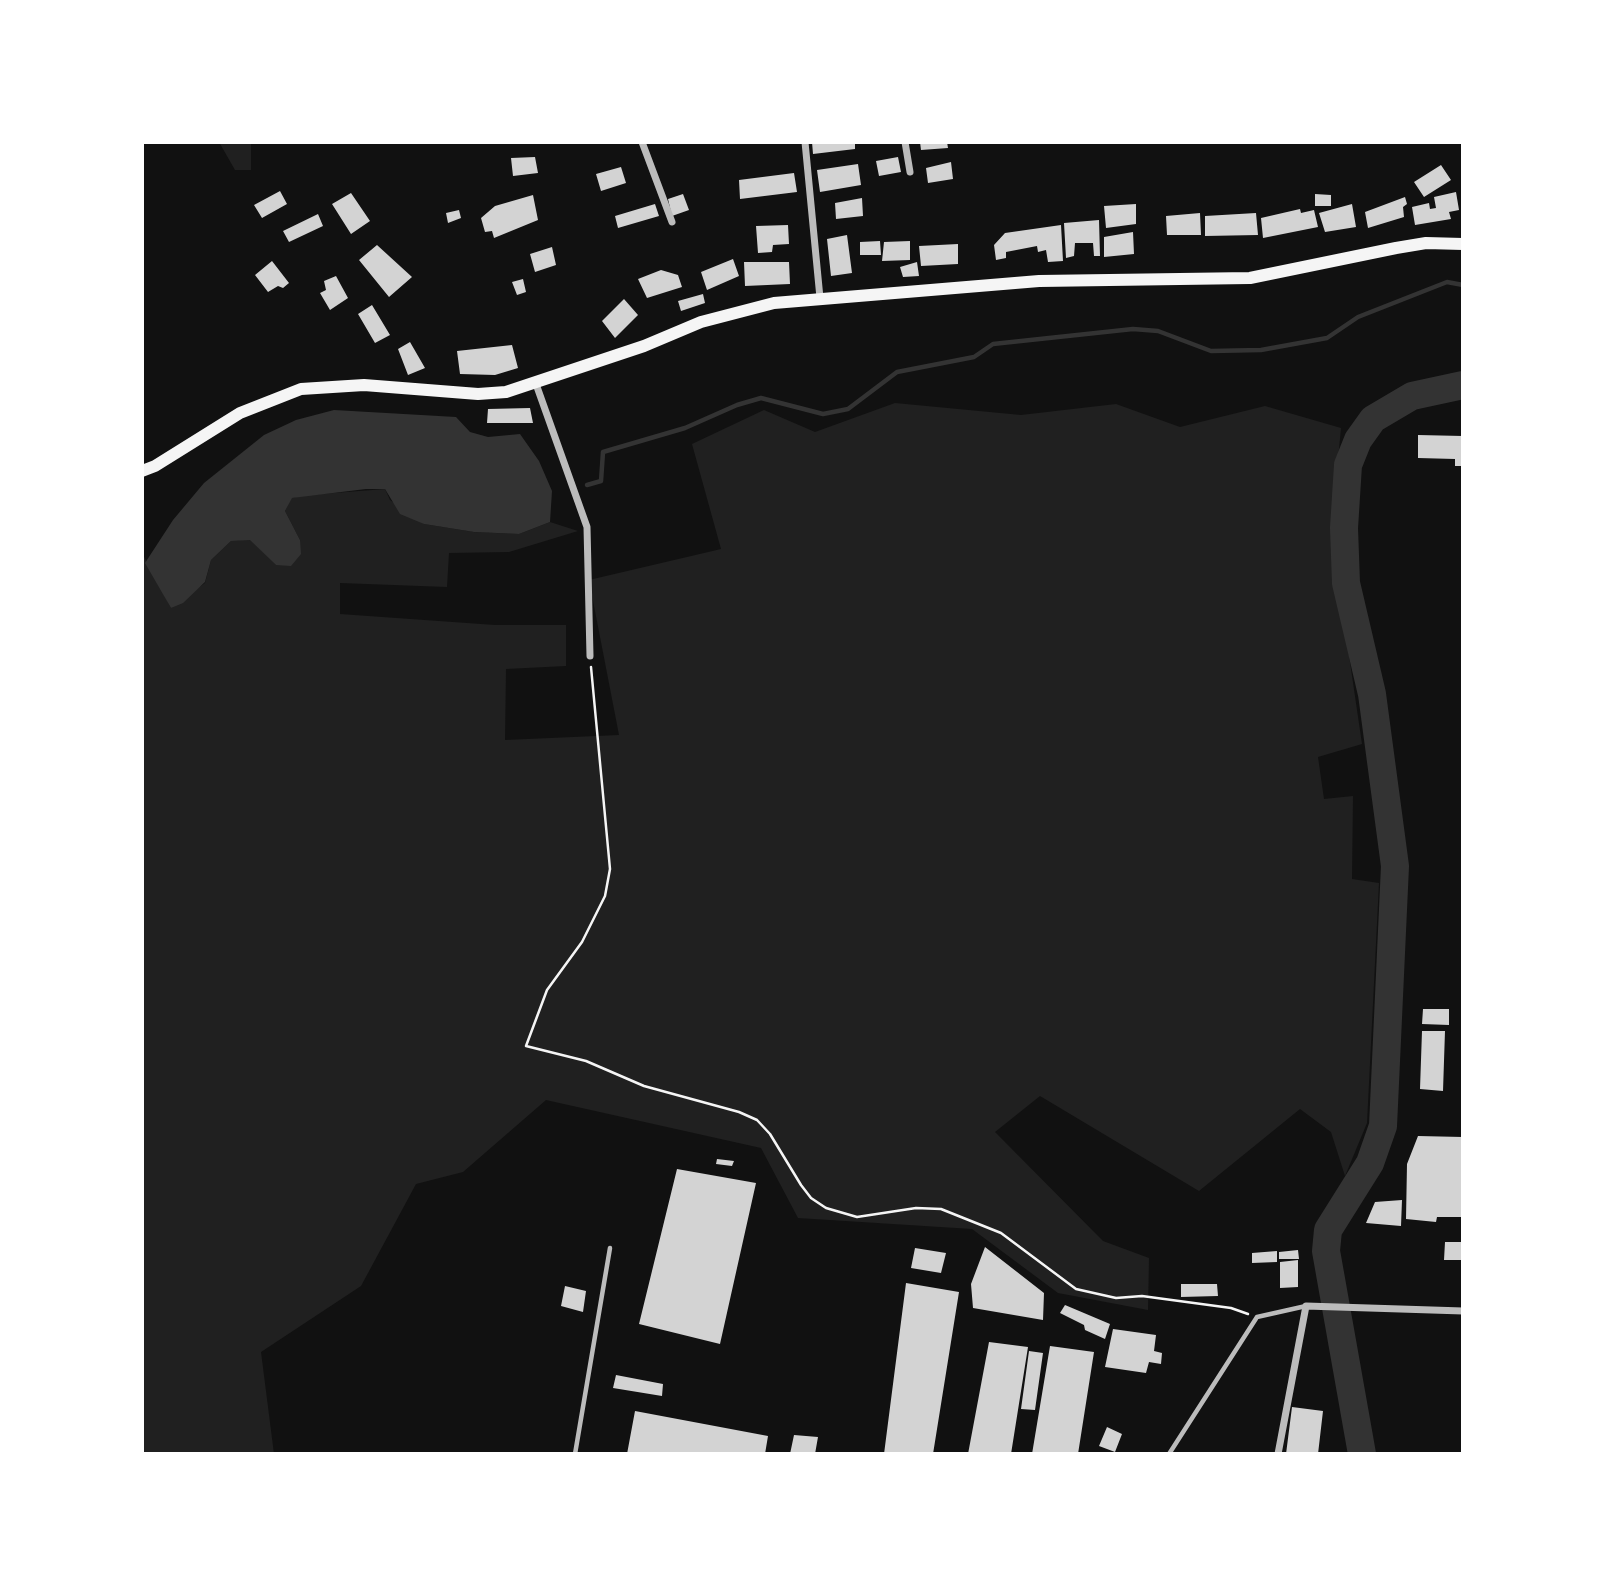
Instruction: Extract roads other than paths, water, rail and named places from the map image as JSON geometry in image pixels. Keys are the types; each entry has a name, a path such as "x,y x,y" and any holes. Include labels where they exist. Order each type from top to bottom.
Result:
{"main road":[{"path":"142,471 155,466 240,413 301,389 364,385 478,394 506,391 536,384 739,311 820,298 1040,281 1250,278 1426,243 1463,244"}],"street":[{"path":"642,142 671,222"},
{"path":"805,142 820,298"},
{"path":"905,142 910,172"},
{"path":"536,384 587,527 590,656"},
{"path":"1278,1454 1306,1306 1463,1311"}],"lane":[{"path":"575,1454 610,1248"},
{"path":"1169,1454 1257,1317 1306,1306"}],"waterway":[{"path":"587,485 601,481 603,452 685,428 737,405 761,398 823,414 848,409 897,372 974,357 993,344 1133,329 1158,331 1211,351 1261,350 1327,338 1358,317 1447,282 1463,285"},
{"path":"1362,1454 1326,1251 1328,1230 1370,1163 1383,1126 1395,866 1372,694 1346,583 1344,528 1348,465 1358,440 1373,419 1412,396 1463,385"}]}
